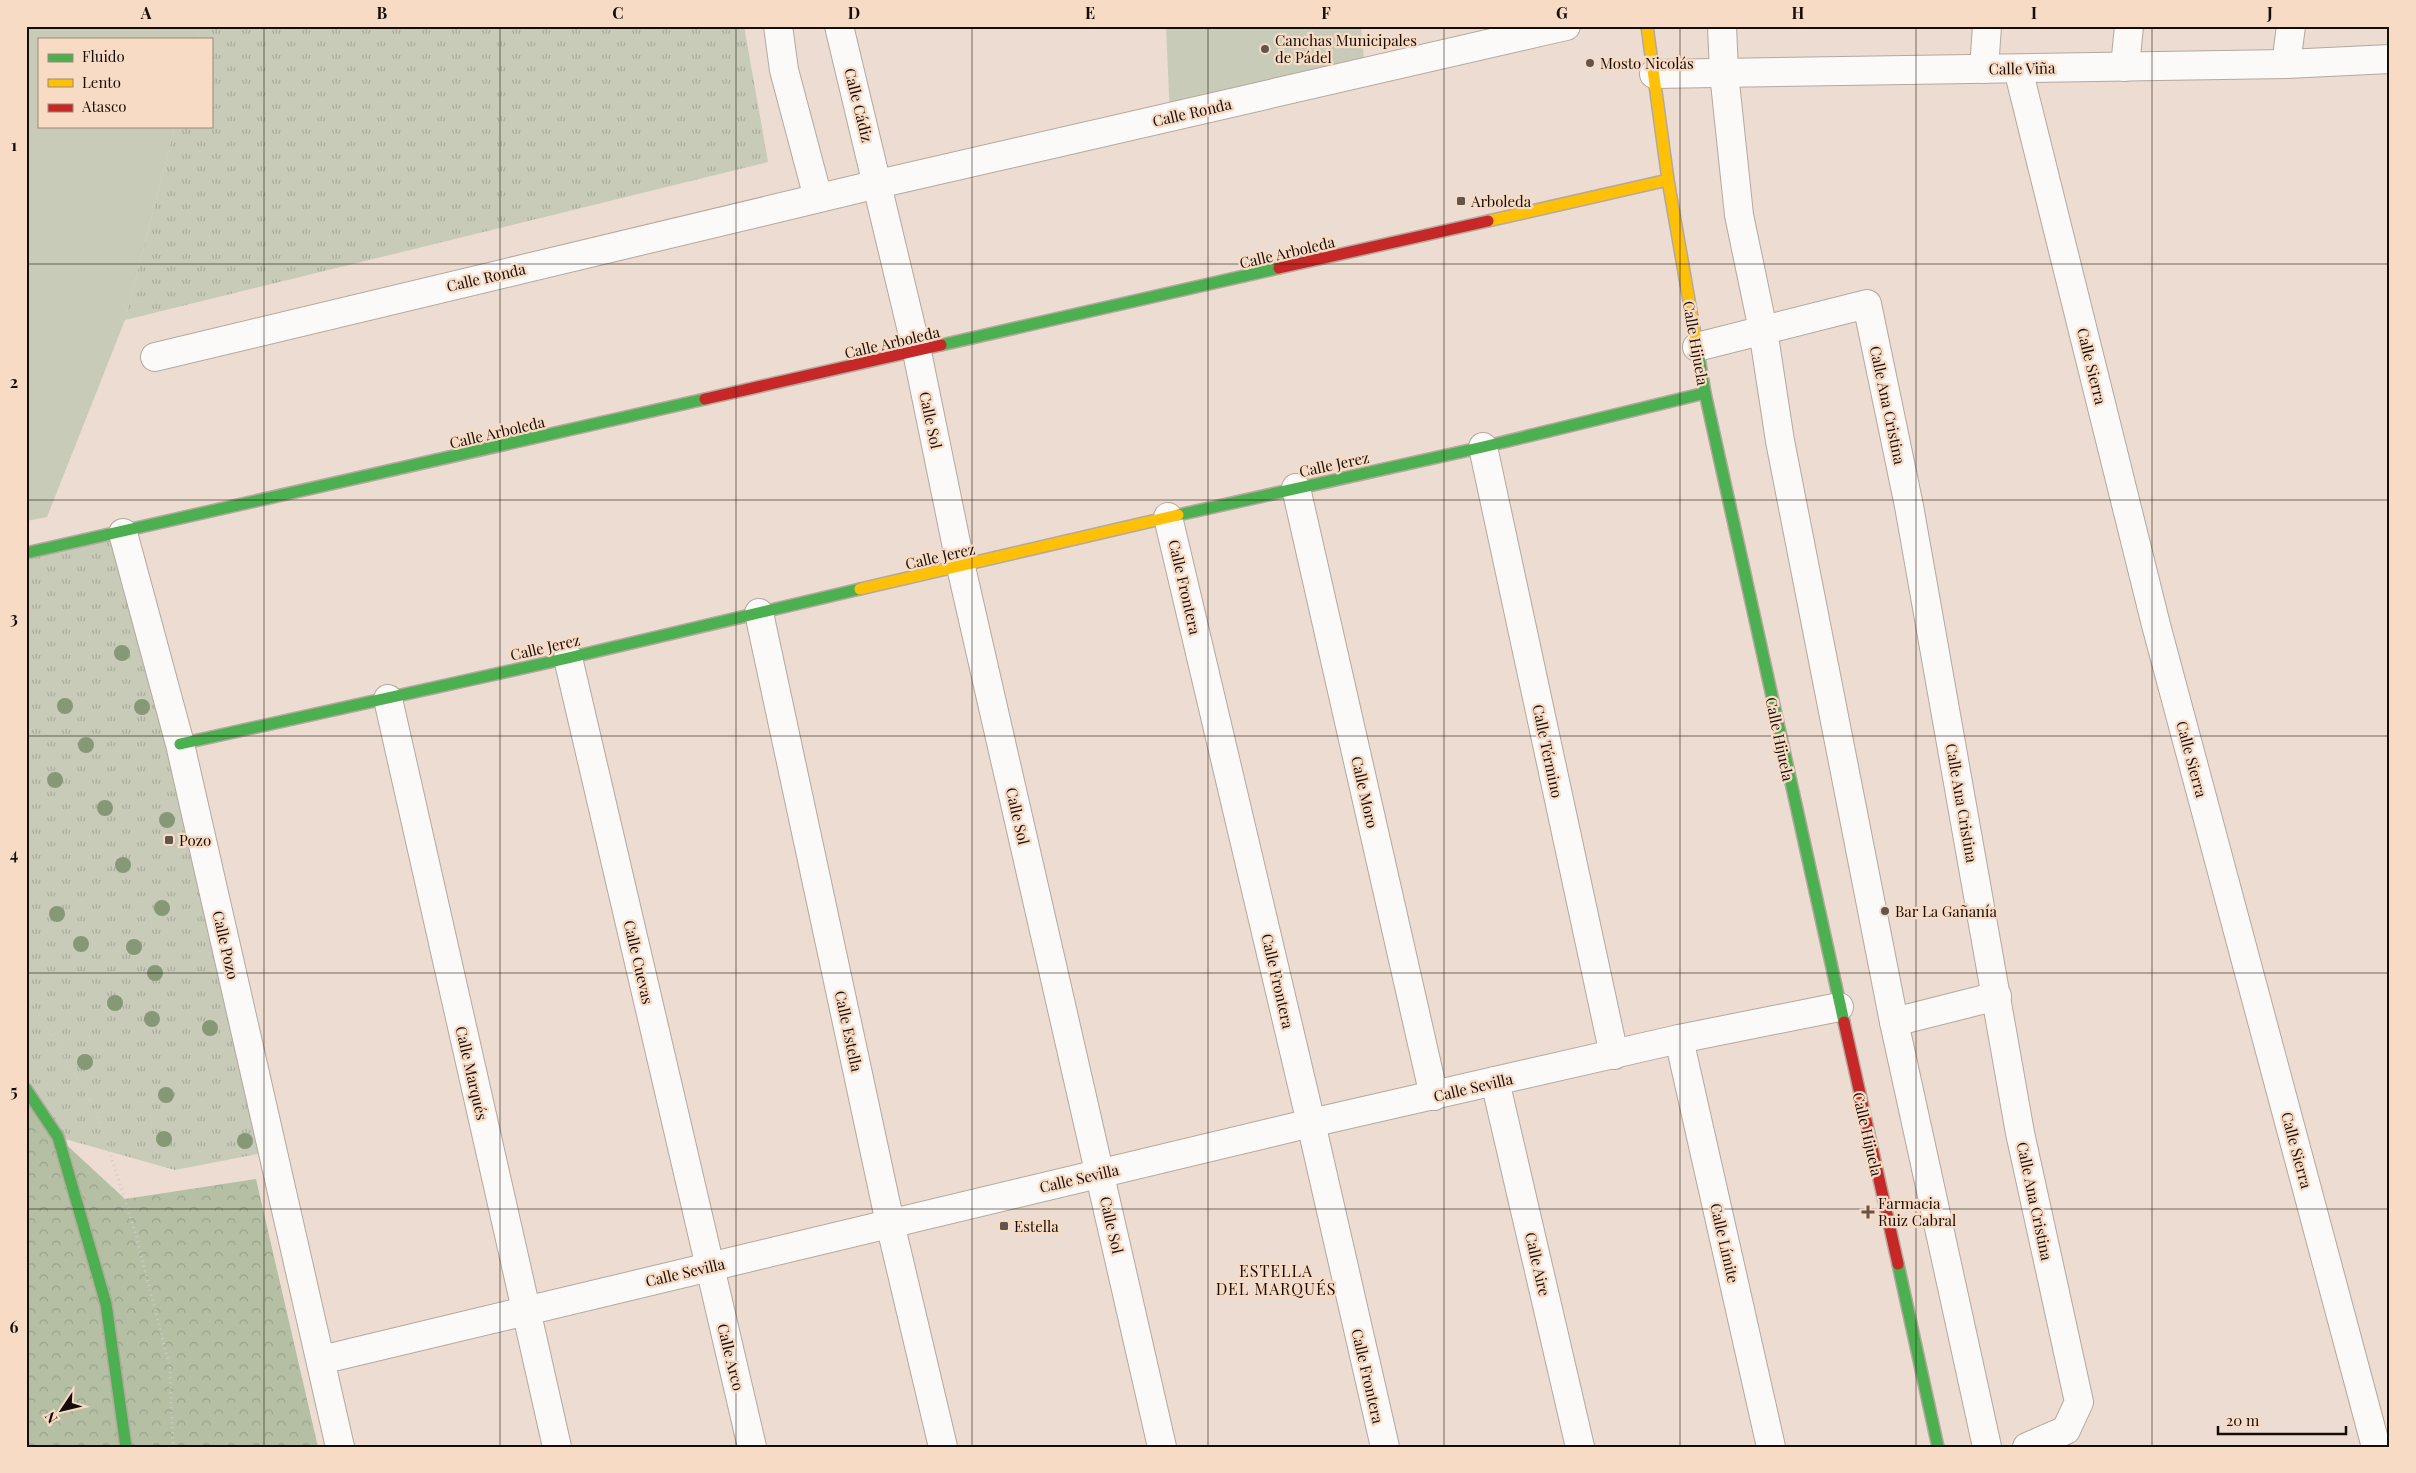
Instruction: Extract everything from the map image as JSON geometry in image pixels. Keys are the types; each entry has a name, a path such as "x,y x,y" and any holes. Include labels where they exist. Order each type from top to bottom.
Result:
{"street":[{"path":"778,26 784,70 818,198"},
{"name":"Calle Cádiz","path":"839,26 878,184"},
{"name":"Calle Ronda","path":"155,357 1512,32 1566,26"},
{"name":"Calle Hijuela","path":"1647,26 1668,180 1705,393 1938,1447"},
{"path":"1722,26 1724,73 1738,215 1763,330 1780,441 1894,1022 1987,1447"},
{"path":"1984,69 1987,26"},
{"path":"2125,67 2129,26"},
{"path":"2286,64 2291,26"},
{"name":"Calle Viña","path":"1654,74 2286,64 2390,59"},
{"name":"Calle Sierra","path":"2018,69 2156,625 2376,1447"},
{"name":"Calle Arboleda","path":"26,554 1668,180"},
{"name":"Calle Sol","path":"878,184 917,352 961,566 1162,1447"},
{"name":"Calle Ana Cristina","path":"1697,347 1867,304 1909,506 2020,1133 2079,1402 2066,1430 2027,1447"},
{"name":"Calle Jerez","path":"180,744 568,658 1168,517 1483,447 1705,393"},
{"name":"Calle Término","path":"1483,447 1614,1055"},
{"name":"Calle Moro","path":"1296,488 1434,1096"},
{"name":"Calle Frontera","path":"1168,517 1311,1123 1384,1447"},
{"name":"Calle Pozo","path":"123,533 180,744 340,1447"},
{"name":"Calle Estella","path":"760,613 890,1223 943,1447"},
{"name":"Calle Cuevas","path":"568,658 709,1267"},
{"name":"Calle Marqués","path":"388,699 557,1447"},
{"path":"1894,1022 1997,996"},
{"name":"Calle Sevilla","path":"321,1360 1311,1123 1679,1039 1839,1006"},
{"name":"Calle Límite","path":"1679,1039 1772,1447"},
{"name":"Calle Aire","path":"1495,1081 1580,1447"},
{"path":"26,1089 58,1137 106,1304 126,1447"},
{"name":"Calle Arco","path":"709,1267 752,1447"}],"green space":[{"path":"26,26 200,26 197,38 38,38 38,128 174,128 125,320 47,517 26,521"},
{"path":"200,26 744,26 768,162 125,320 174,128 212,128 212,38 197,38"},
{"name":"Canchas Municipales de Pádel","path":"1166,26 1361,26 1365,72 1170,117"},
{"path":"123,533 273,1151 175,1170 58,1137 26,1089 26,553"},
{"path":"26,1095 58,1137 125,1199 256,1179 318,1447 26,1447"}],"traffic: fast":[{"path":"941,345 1279,268"},
{"path":"1698,352 1705,393 1844,1022"},
{"path":"1178,515 1483,447 1705,393"},
{"path":"26,553 705,399"},
{"path":"180,744 568,658 860,589"},
{"path":"26,1089 58,1137 106,1304 126,1447"},
{"path":"1898,1264 1938,1447"}],"traffic: slow":[{"path":"1647,26 1668,180 1698,352"},
{"path":"1488,221 1668,180"},
{"path":"860,589 1178,515"}],"traffic: jam":[{"path":"1279,268 1488,221"},
{"path":"705,399 941,345"},
{"path":"1844,1022 1898,1264"}],"place":[{"name":"Canchas Municipales de Pádel","path":"1265,49"},
{"name":"Mosto Nicolás","path":"1590,63"},
{"name":"Arboleda","path":"1461,201"},
{"name":"Pozo","path":"169,840"},
{"name":"Bar La Gañanía","path":"1885,911"},
{"name":"Farmacia Ruiz Cabral","path":"1868,1212"},
{"name":"Estella","path":"1004,1226"}],"district":[{"name":"ESTELLA DEL MARQUÉS","path":"1276,1279"}]}
